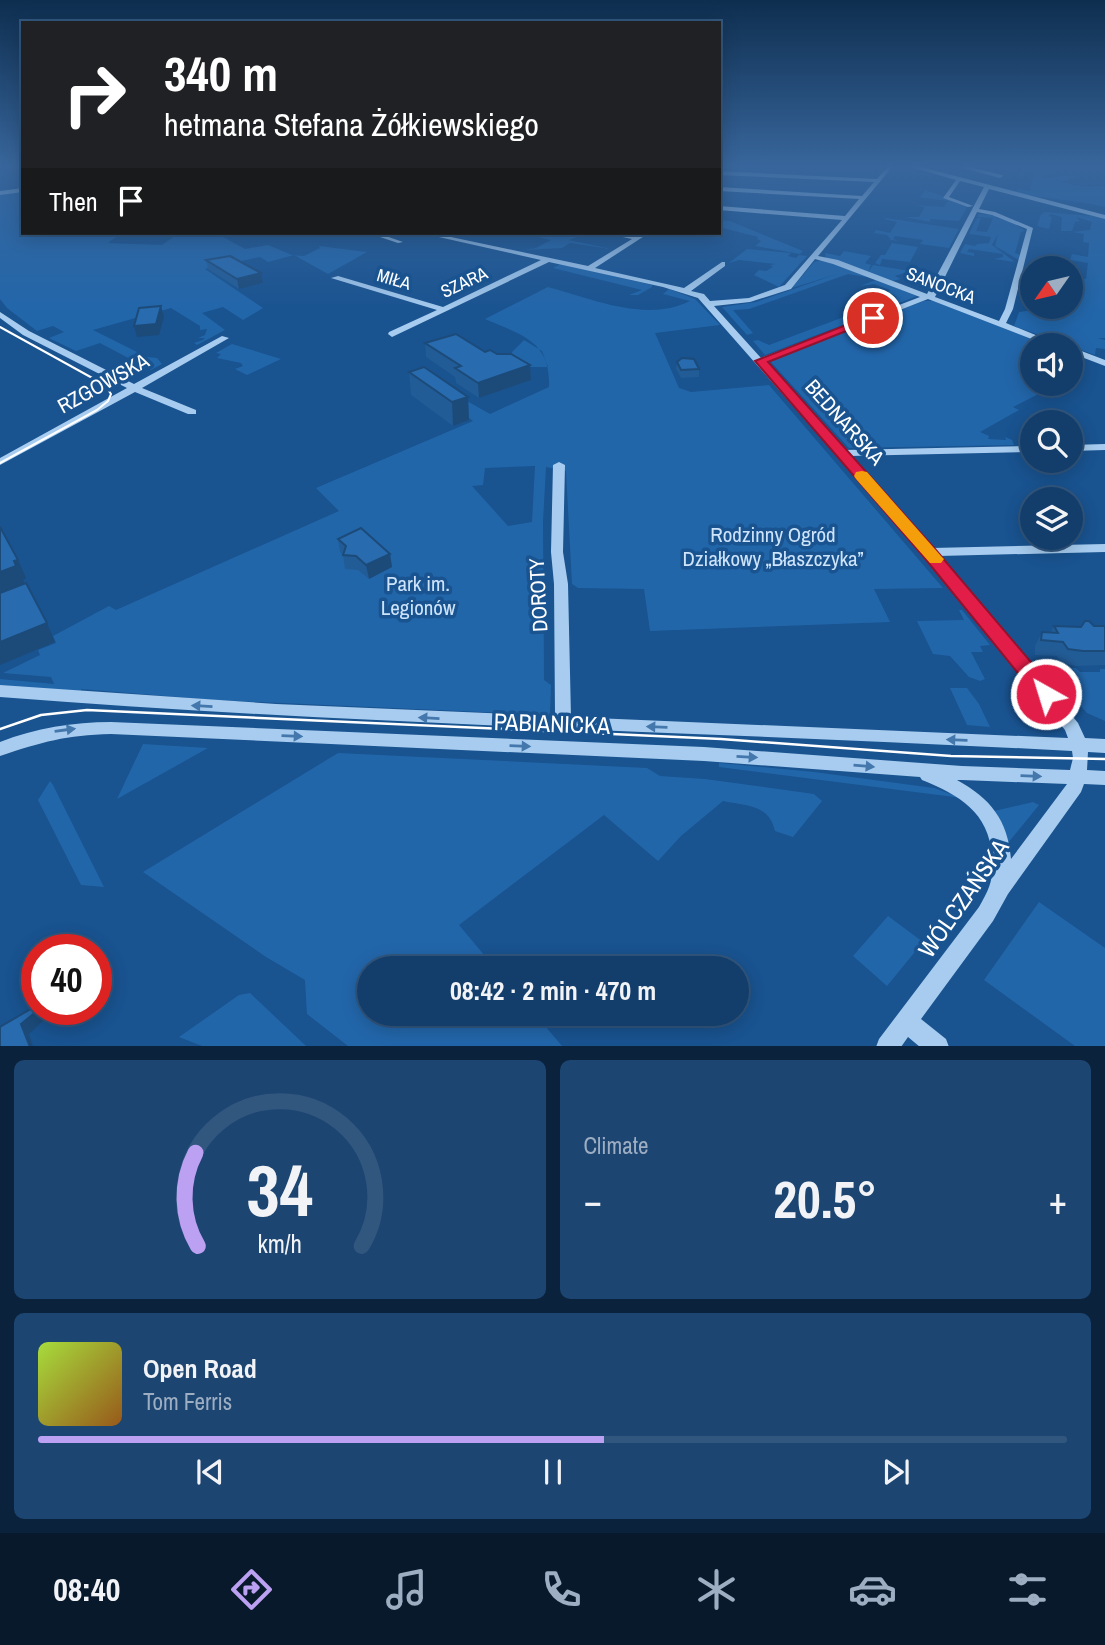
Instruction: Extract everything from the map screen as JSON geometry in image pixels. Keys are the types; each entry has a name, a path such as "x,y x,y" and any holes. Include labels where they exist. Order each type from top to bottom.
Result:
{"street":[{"path":"806,215 847,218"},
{"path":"709,304 750,300 785,288 850,215"},
{"path":"761,361 933,294 969,215"},
{"path":"997,215 1030,228 1008,311 1001,324"},
{"path":"377,235 400,242"},
{"name":"BEDNARSKA","path":"434,235 687,290 709,304 929,552 1061,712 1079,745 1082,764 1079,778"},
{"path":"619,235 637,238"},
{"path":"590,268 642,235"},
{"name":"SANOCKA","path":"814,257 835,262 1025,333"},
{"name":"SZARA","path":"392,334 550,259"},
{"path":"687,290 722,264"},
{"name":"MIŁA","path":"335,278 443,309"},
{"path":"0,314 26,333 114,379 192,412"},
{"name":"RZGOWSKA","path":"0,462 225,338"},
{"path":"1083,355 1105,363"},
{"path":"1083,448 1105,447"},
{"path":"841,453 1020,449"},
{"name":"DOROTY","path":"559,466 557,552 561,584 563,724"},
{"path":"929,552 1105,548"},
{"name":"PABIANICKA","path":"0,691 70,696 85,700 563,724 1105,746"},
{"name":"PABIANICKA","path":"0,749 50,732 111,728 704,754 914,770 1105,778"},
{"path":"914,770 962,791 989,813 999,833 1003,850 1001,888"},
{"name":"WÓLCZAŃSKA","path":"887,1046 986,914 1001,888 1069,796 1079,778"},
{"path":"906,1021 938,1046"}],"green space":[{"path":"0,215 21,215 21,235 118,235 108,243 162,245 176,235 220,235 245,249 268,245 294,255 268,262 260,257 205,269 263,308 243,320 223,307 202,313 225,330 197,345 194,343 205,338 198,338 205,335 207,329 200,330 200,326 171,308 93,330 147,357 157,358 162,364 151,370 100,343 76,351 49,338 64,332 53,326 37,331 7,308 0,299"},
{"path":"920,215 963,215 959,221 930,219 930,222 905,217"},
{"path":"988,215 1011,221 1025,231 1021,232 1015,253 1021,255 1019,260 995,246 998,234 992,245 1015,262 994,259 1003,257 1003,254 969,249 967,252 974,253 974,256 960,253 965,244 975,246 989,243 991,237 969,234 977,218 981,218 976,231 987,232 993,218 977,217"},
{"path":"1041,215 1052,217 1049,229 1037,226"},
{"path":"1054,215 1105,218 1105,338 1098,338 1105,340 1105,349 1096,348 1095,355 1083,351 1083,333 1034,333 1014,326 1020,312 1020,319 1083,319 1083,278 1086,279 1088,263 1083,262 1083,256 1088,257 1089,243 1083,242 1084,234 1072,232 1090,230 1092,222 1076,217 1080,221 1075,222 1072,231 1061,231 1062,217"},
{"path":"884,219 959,229 949,248 920,244 923,240 895,236 893,239 899,241 891,240 887,235 874,233 876,230 890,233 897,222"},
{"path":"721,220 730,221 803,251 800,254 755,246 761,241 758,237 721,228"},
{"path":"583,235 569,240 611,249 570,243 562,248 524,250 536,248 551,240 534,236"},
{"path":"892,243 918,247 910,262 882,259 880,265 875,263 881,255 885,255"},
{"path":"319,246 367,252 328,274 294,255 304,256 320,248"},
{"path":"747,249 791,253 788,256 796,258 799,255 807,256 779,287 754,275 759,270 766,271 773,267 770,265 776,264 739,260 729,263"},
{"path":"844,251 871,256 865,263 871,265 868,272 873,265 935,275 904,273 895,276 901,279 892,281 826,258 825,253 840,256"},
{"path":"822,260 873,278 848,274 749,309 733,310 753,333 747,335 722,307 756,302 837,274 792,288 814,262"},
{"path":"561,264 652,287 638,295 629,295 642,290 553,268"},
{"path":"876,280 917,296 765,355 753,341 758,340 769,345 897,297 888,292 890,290 874,284 860,286"},
{"name":"Park im. Legionów","path":"548,287 601,303 638,309 656,310 690,301 663,294 669,289 695,299 720,325 655,333 679,388 691,392 769,385 943,588 874,589 890,622 650,631 644,589 578,588 572,584 566,471 546,467 543,522 544,680 551,685 550,715 214,700 81,689 81,693 0,688 0,679 54,684 51,677 3,673 40,655 38,650 56,643 53,636 109,606 116,610 339,511 316,488 473,421 452,405 467,401 490,414 549,387 545,359 539,349 522,335 485,319","holes":["535,466 532,522 508,526 472,486 483,485 485,468"]},
{"path":"924,301 933,301 1020,334 1020,396 1035,396 1013,407 1019,410 980,432 989,436 988,439 1006,440 1005,437 1012,440 1014,445 849,448 770,360"},
{"path":"524,340 542,351 548,367 502,367 513,357 512,352"},
{"path":"232,344 281,359 247,375 235,369 243,366 241,363 217,358 221,354 216,353"},
{"path":"959,610 962,610 990,645 980,646 983,652 971,652 985,679 980,681 969,677 950,656 933,654 917,621 964,620"},
{"path":"1048,668 1076,668 1080,672 1100,672 1100,669 1105,669 1105,721 1087,713"},
{"path":"950,688 967,688 979,704 990,727 967,725"},
{"path":"143,744 208,748 117,799"},
{"path":"338,753 647,768 660,776 705,779 814,794 822,801 793,837 775,831 772,822 762,811 723,801 681,836 658,861 604,815 459,925 485,956 357,956 357,1026 545,1026 562,1046 348,1046 307,1014 305,980 266,957 143,872"},
{"path":"719,763 934,788 962,798 719,767"},
{"path":"50,781 104,887 81,885 38,800"},
{"path":"1033,802 1039,805 1008,843 994,811"},
{"path":"1039,902 1105,948 1105,1046 1075,1046 984,980"},
{"path":"888,916 923,942 887,986 853,956"},
{"path":"250,993 306,1046 202,1046 179,1037 239,995"}],"building":[{"path":"230,256 261,273 237,279 206,260"},
{"path":"161,306 156,324 134,326 139,308"},
{"path":"456,334 485,352 490,350 497,354 511,354 530,365 478,383 455,368 461,366 425,343"},
{"path":"682,358 694,359 699,369 681,370 677,362"},
{"path":"424,367 468,397 452,402 409,372"},
{"path":"0,527 18,560 14,561 16,566 0,572"},
{"path":"361,528 390,554 366,565 356,556 343,555 346,546 338,539"},
{"path":"26,583 47,623 0,642 0,593"},
{"path":"1085,621 1094,626 1105,626 1105,651 1068,649 1063,642 1041,640 1042,632 1058,633 1054,626 1081,627"},
{"path":"21,1015 21,1025 30,1046 0,1046 0,1027"}],"tram line":[{"path":"0,327 105,385 111,394 108,401 97,410 0,463"},
{"path":"0,729 41,715 87,710 721,739 951,756 1105,759"}],"slow traffic":[{"path":"862,476 935,559"}],"route":[{"path":"873,318 761,361 929,552 1046,694"}],"park label":[{"name":"Rodzinny Ogród Działkowy „Błaszczyka”","path":"773,546"}]}
